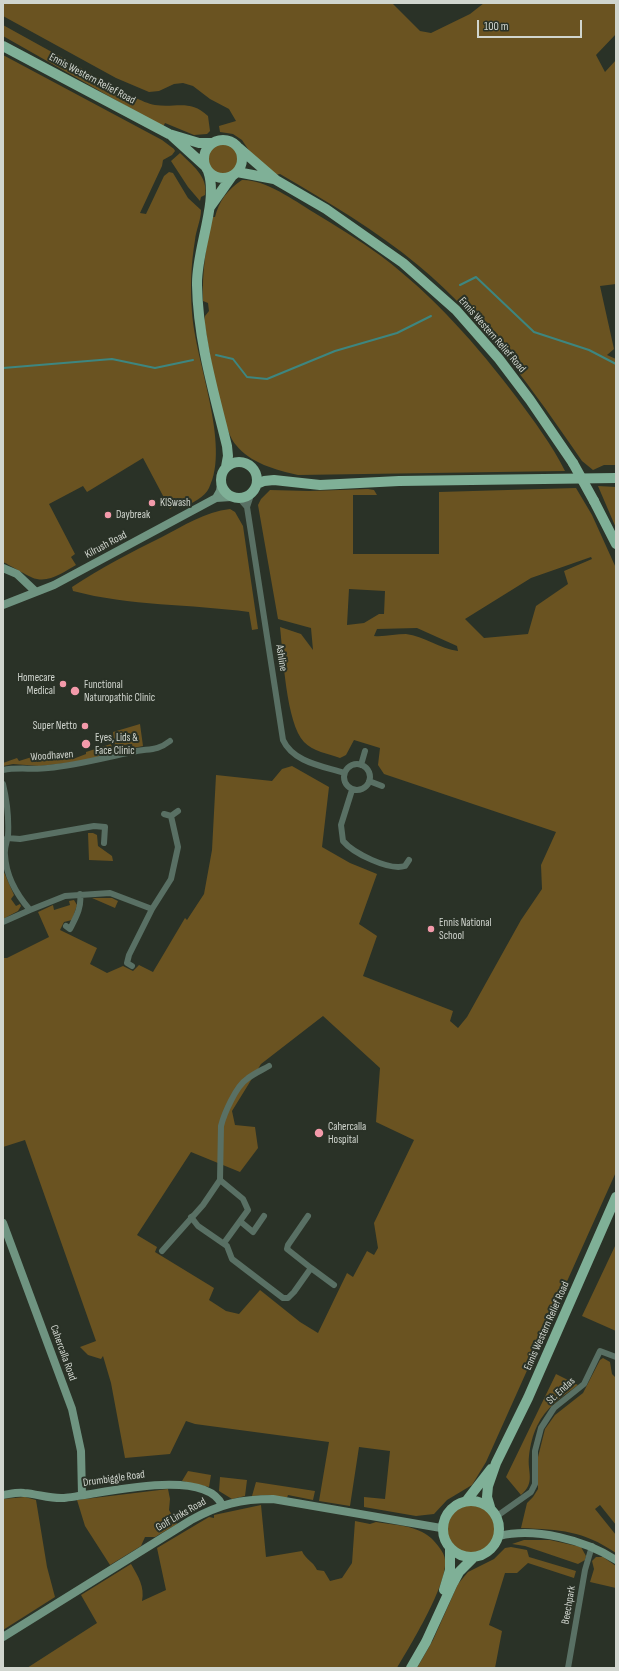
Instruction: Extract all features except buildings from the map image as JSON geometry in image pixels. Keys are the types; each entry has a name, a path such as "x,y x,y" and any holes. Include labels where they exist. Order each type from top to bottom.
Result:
{"main road":[{"name":"Ennis Western Relief Road","path":"3,46 169,134 199,143 213,143"},
{"name":"Ennis Western Relief Road","path":"169,134 207,168"},
{"path":"210,208 235,174 242,161 239,148 231,142 225,140 213,143 205,153 207,168 212,182 210,208 199,257 197,283 198,310 203,346 227,446 228,456 226,467"},
{"name":"Ennis Western Relief Road","path":"239,148 276,180 326,209 403,263 456,310 499,359 530,400 573,463 616,544"},
{"path":"207,168 219,178 235,174"},
{"name":"Ennis Western Relief Road","path":"235,174 276,180"},
{"path":"227,446 233,455 260,473 285,481"},
{"path":"216,498 220,491 222,472 226,467 235,462 249,466 257,475 257,484 251,495 235,498 224,492 221,484"},
{"path":"257,484 264,481 285,481 320,485 399,481 616,478"},
{"name":"Kilrush Road","path":"3,605 78,573 216,498 235,498"},
{"path":"3,568 17,574 36,592"},
{"name":"Ennis Western Relief Road","path":"490,1507 487,1497 488,1486 496,1463 528,1398 616,1197"},
{"name":"Cahercalla Road","path":"3,1224 72,1409 81,1451 82,1495"},
{"name":"Ennis Western Relief Road","path":"467,1500 496,1463"},
{"name":"Drumbiggle Road","path":"3,1495 23,1493 45,1497 63,1498 152,1485 176,1485 194,1487 212,1492 218,1497 222,1505"},
{"name":"Golf Links Road","path":"3,1637 192,1520 222,1505 251,1499 273,1499 441,1528"},
{"path":"467,1500 481,1502 490,1507 496,1516 500,1527 498,1536 492,1548 483,1555 474,1557 462,1556 450,1549 444,1539 441,1528 445,1516 454,1506 467,1500"},
{"path":"498,1536 508,1534 539,1534 572,1540 592,1546 616,1560"},
{"path":"439,1610 450,1570 450,1549"},
{"path":"411,1668 426,1642 439,1610 459,1572 474,1557"}],"street":[{"name":"Ashline","path":"251,495 247,507 282,740 298,758 344,773"},
{"path":"235,498 247,507"},
{"name":"Woodhaven","path":"3,770 15,767 39,769 86,764 134,751 160,748 170,741"},
{"path":"361,765 365,751"},
{"path":"352,790 345,783 344,773 352,765 361,765 368,772 369,781"},
{"path":"352,790 361,789 369,781"},
{"path":"369,781 382,786"},
{"path":"3,784 8,819 8,838 4,853 10,878 19,897 30,910"},
{"path":"352,790 341,825 343,841 353,851 393,867 405,866 409,860"},
{"path":"171,816 178,811"},
{"path":"164,814 171,816"},
{"path":"132,966 126,963 129,955 152,909 170,880 175,864 178,847 171,816"},
{"path":"8,838 20,839 94,826 105,826 104,843"},
{"path":"3,922 65,896 80,894 110,893 152,909"},
{"path":"66,926 70,928 78,913 81,901 80,894"},
{"path":"162,1251 210,1196 220,1180 223,1119 246,1079 269,1066"},
{"path":"220,1180 247,1205 248,1210 241,1222 224,1243"},
{"path":"241,1222 253,1232 264,1216"},
{"path":"308,1216 288,1245 287,1249 334,1285"},
{"path":"191,1217 207,1233 224,1243 232,1259 283,1298 288,1298 294,1292 311,1268"},
{"name":"St. Endas","path":"496,1516 531,1492 535,1484 535,1451 541,1428 554,1408 584,1384 600,1351 616,1357"},
{"name":"Beechpark","path":"568,1668 585,1570 592,1546"}],"shaded area":[{"path":"3,3 392,3 420,31 431,33 470,14 484,3 616,3 616,34 596,55 605,72 616,60 616,284 600,286 614,349 607,355 616,359 616,465 604,465 593,470 582,461 507,358 465,309 419,266 386,240 351,217 280,174 275,175 250,152 242,140 233,134 220,132 219,126 236,121 229,109 210,99 193,86 183,83 174,84 159,91 149,92 116,78 3,16"},
{"path":"3,25 135,98 155,105 183,105 201,111 208,116 210,131 207,134 194,135 165,123 163,127 3,36"},
{"path":"3,55 162,140 174,149 175,151 172,155 163,160 162,166 140,213 146,214 164,176 169,172 173,173 188,198 201,210 193,258 191,294 194,332 214,426 216,449 215,470 209,488 201,497 183,508 179,502 170,509 143,458 87,492 83,486 49,504 75,554 71,557 76,565 58,575 42,580 31,577 3,562"},
{"path":"223,144 234,148 238,159 234,170 223,174 212,170 208,159 212,148"},
{"path":"180,153 194,166 202,177 206,188 205,195 201,197 200,201 188,187 171,161"},
{"path":"242,180 260,183 279,191 373,250 419,288 454,322 502,378 542,433 565,471 298,475 264,465 248,457 236,445 230,435 220,405 204,321 205,316 209,311 208,303 203,301 205,259 212,217 215,217 224,196"},
{"path":"598,486 616,487 616,528"},
{"path":"576,488 592,515 616,568 616,1172 486,1462 472,1485 447,1500 434,1514 416,1516 364,1507 364,1497 385,1499 390,1451 359,1447 350,1506 319,1501 329,1442 195,1424 186,1421 170,1454 125,1458 111,1383 103,1356 101,1359 88,1355 80,1347 96,1341 25,1140 3,1147 3,958 7,958 49,937 38,912 53,905 54,910 70,905 69,901 74,900 77,905 72,920 64,922 60,930 97,948 90,964 107,973 123,966 133,971 139,965 153,972 185,918 187,920 204,894 212,850 216,775 272,781 282,769 292,766 329,787 322,847 350,863 377,874 359,924 377,936 363,976 453,1011 450,1021 458,1028 467,1017 521,920 542,889 541,865 556,832 384,774 378,765 380,748 354,740 346,755 340,758 316,750 304,742 298,733 289,704 280,627 301,634 313,650 311,628 278,619 258,505 261,499 270,490 374,490 377,495 353,495 353,554 439,554 439,492","holes":["591,557 592,559 564,571 568,584 536,606 528,634 484,638 465,619 531,578","349,589 385,591 384,614 379,614 364,623 347,625","417,628 457,646 458,651 445,648 413,635 374,636 377,629","323,1016 380,1068 376,1122 414,1140 374,1223 378,1248 374,1255 367,1251 353,1277 347,1273 318,1333 300,1322 260,1290 239,1314 226,1311 209,1300 214,1288 155,1252 157,1247 137,1235 191,1152 240,1172 258,1148 255,1127 235,1125 232,1111 261,1064"]},
{"path":"230,509 235,512 243,526 258,629 252,630 249,612 138,602 94,596 73,591 72,587 128,554 194,520 212,513"},
{"path":"140,724 143,746 133,748 132,744 124,745 124,750 77,762 39,766 13,764 3,766 3,763 17,758 19,761 35,756 37,762 71,755 73,759 86,754 86,752 111,744 113,750 115,750 113,732"},
{"path":"88,833 97,835 98,846 112,856 113,861 89,860"},
{"path":"3,870 14,895 11,899 16,906 20,904 21,906 18,911 3,919"},
{"path":"92,898 112,898 118,901 115,908"},
{"path":"616,1244 616,1331 582,1316"},
{"path":"603,1358 610,1362 612,1374 616,1378 616,1525 600,1505 595,1509 616,1535 616,1553 604,1545 571,1533 521,1528 527,1503 538,1489 538,1457 545,1429 555,1415 583,1393 600,1360"},
{"path":"556,1374 578,1385 560,1398 545,1413 537,1426 529,1452 530,1481 526,1490 521,1495 506,1477"},
{"path":"188,1471 211,1475 209,1487 182,1481"},
{"path":"220,1477 247,1480 245,1496 232,1499 219,1491"},
{"path":"256,1482 315,1491 313,1500 288,1495 287,1498 268,1495 252,1496"},
{"path":"168,1489 170,1499 169,1510 177,1524 155,1537 145,1537 141,1546 110,1565 85,1526 77,1500"},
{"path":"25,1497 36,1500 47,1567 55,1597 3,1630 3,1499"},
{"path":"466,1504 476,1504 489,1511 496,1524 496,1534 489,1547 476,1554 466,1554 457,1550 450,1543 446,1534 446,1524 450,1515 457,1508"},
{"path":"261,1505 266,1557 302,1551 317,1570 324,1571 330,1581 342,1578 352,1563 355,1521 370,1524 376,1522 419,1530 438,1545 445,1557 441,1584 427,1615 397,1668 27,1668 97,1623 81,1595 131,1564 142,1586 142,1601 166,1590 157,1548 209,1517 214,1518 214,1515"},
{"path":"524,1540 550,1540 581,1547 586,1556 585,1560 578,1564 525,1546 512,1544"},
{"path":"511,1547 527,1550 529,1557 576,1571 574,1578 528,1563 517,1573 505,1573 489,1625 502,1631 495,1668 417,1668 433,1640 458,1584 468,1572 494,1559 505,1548"},
{"path":"596,1557 603,1557 616,1566 616,1588 590,1582 594,1569 592,1561"}],"waterway":[{"path":"460,285 476,277 534,332 589,350 616,364"},
{"path":"216,355 233,359 247,377 267,379 335,351 397,333 431,316"},
{"path":"3,368 112,359 155,368 193,360"}],"place":[{"name":"KISwash","path":"152,503"},
{"name":"Daybreak","path":"108,515"},
{"name":"Homecare Medical","path":"63,684"},
{"name":"Functional Naturopathic Clinic","path":"75,691"},
{"name":"Super Netto","path":"85,726"},
{"name":"Eyes, Lids & Face Clinic","path":"86,744"},
{"name":"Ennis National School","path":"431,929"},
{"name":"Cahercalla Hospital","path":"319,1133"}]}
